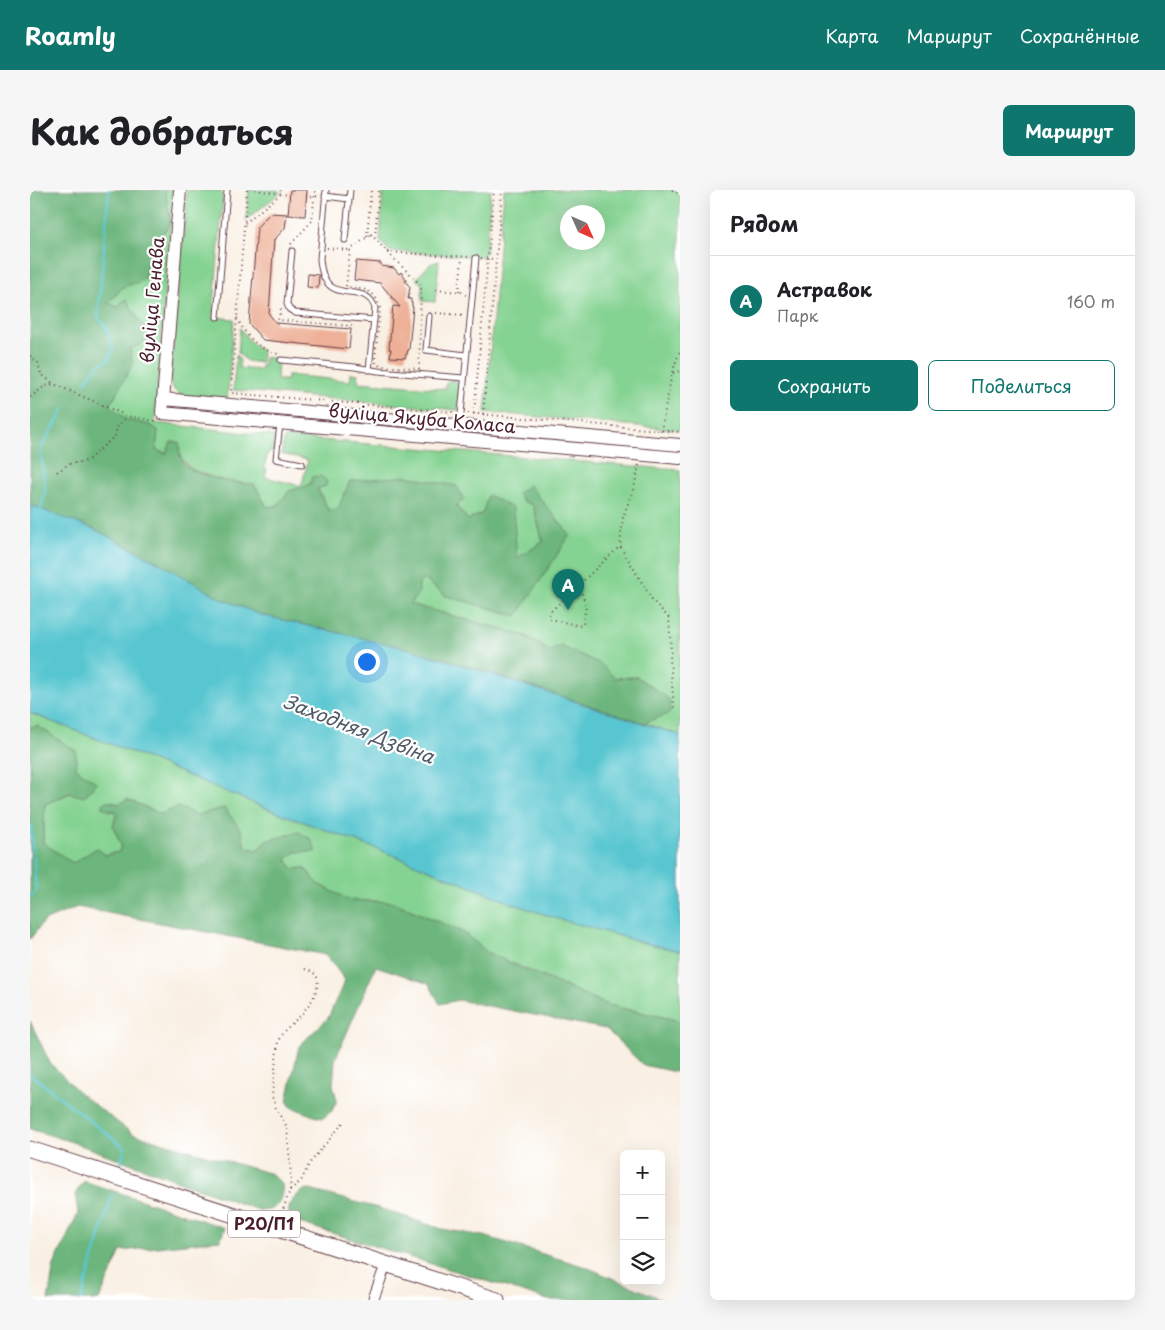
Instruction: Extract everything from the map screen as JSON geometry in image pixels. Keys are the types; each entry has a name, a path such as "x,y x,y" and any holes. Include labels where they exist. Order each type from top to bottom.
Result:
{"main road":[{"name":"Р20/П1","path":"30,1149 496,1300"}],"street":[{"name":"вуліца Генава","path":"158,417 163,399 180,190"},
{"name":"вуліца Якуба Коласа","path":"163,399 680,445"},
{"name":"вуліца Якуба Коласа","path":"158,417 280,424 680,458"},
{"path":"357,431 358,417"},
{"path":"578,450 579,436"},
{"path":"373,1300 386,1264"}],"lane":[{"path":"217,316 227,190"},
{"path":"345,240 350,190"},
{"path":"349,199 325,193 321,269 328,284 333,289 340,292 360,294 370,298 375,308 369,370"},
{"path":"290,250 287,304 289,310 374,320"},
{"path":"460,425 476,258"},
{"path":"430,314 426,350 466,355"},
{"path":"281,360 464,378"},
{"path":"280,424 276,459 302,464"}],"path":[{"path":"231,393 247,190"},
{"path":"255,190 290,195"},
{"path":"290,250 312,221 315,190"},
{"path":"367,236 371,190"},
{"path":"375,238 379,190"},
{"path":"474,414 494,190"},
{"path":"482,415 502,190"},
{"path":"672,190 680,194"},
{"path":"245,224 282,193"},
{"path":"306,197 314,197 325,193"},
{"path":"493,200 501,201"},
{"path":"491,219 499,220"},
{"path":"372,234 387,252 421,285 419,369 382,366 375,362 380,309 378,300 367,290 346,287 350,250 367,236 372,234"},
{"path":"321,247 350,250"},
{"path":"387,252 496,259"},
{"path":"459,292 462,257"},
{"path":"436,290 459,292 465,294 467,299"},
{"path":"282,306 278,320 352,326"},
{"path":"430,314 466,315"},
{"path":"237,317 244,333 253,343 264,350 286,355"},
{"path":"659,443 672,373 680,350"},
{"path":"30,356 38,363 41,374 54,384 127,416 158,417"},
{"path":"672,373 680,371"},
{"path":"30,397 40,388 54,384"},
{"path":"57,472 69,464 88,461 116,435 116,428 127,416"},
{"path":"639,465 634,488 622,517 620,546 653,601 669,618 674,708"},
{"path":"578,584 586,606 583,624 581,626 550,619 549,613 578,584 620,546"},
{"path":"276,1228 290,1190 291,1176 287,1127 276,1109 272,1096 278,1041 283,1032 300,1015 312,999 318,986 317,977 313,972 302,968"},
{"path":"290,1190 301,1181 309,1164 343,1123"}],"green space":[{"path":"30,190 165,190 171,223 149,251 144,280 123,287 108,303 117,307 126,299 151,339 130,349 133,364 110,405 127,420 150,425 158,430 156,450 166,454 171,442 179,442 180,456 186,465 203,475 254,484 267,507 277,506 289,491 311,483 312,477 321,476 327,481 326,486 317,489 329,511 338,508 350,481 407,476 457,486 464,499 456,506 468,520 483,513 488,495 513,508 517,558 543,542 533,505 522,501 518,493 529,485 570,535 517,616 446,596 424,579 419,583 419,592 410,604 526,636 549,651 561,646 601,664 615,678 637,677 669,699 670,713 644,723 405,648 261,615 222,599 158,562 96,530 30,505"},
{"path":"165,190 173,190 171,221"},
{"path":"187,190 219,191 223,196 213,317 234,319 227,401 179,395 170,385"},
{"path":"249,190 278,190 280,193 246,220"},
{"path":"383,190 491,190 486,252 482,257 389,251 380,241"},
{"path":"504,190 680,190 680,430 485,412"},
{"path":"170,224 155,423 274,436 273,452 268,452 264,468 267,469 265,477 297,485 302,484 308,460 281,454 285,437 680,470 680,735 644,723 670,713 637,677 615,678 601,664 549,651 526,636 409,604 419,583 424,579 446,596 570,535 529,486 522,501 533,505 543,542 517,559 483,513 468,520 456,506 338,508 329,511 312,477 311,483 289,491 277,506 267,507 254,484 224,482 191,469 181,458 156,450 158,430 126,420 110,406 130,349 126,299 117,307 108,303 123,287 144,280 149,251"},
{"path":"439,261 435,302 422,301 422,284 416,279 430,264"},
{"path":"240,328 252,344 262,351 261,363 247,361 238,353"},
{"path":"236,355 240,360 239,368 260,370 261,366 264,366 264,357 278,359 277,380 287,380 287,375 350,381 351,373 358,374 358,382 445,389 446,383 450,380 455,380 460,386 458,410 233,390"},
{"path":"30,713 149,759 263,807 380,850 514,904 556,918 680,951 680,1021 608,1005 488,953 464,933 393,902 349,900 318,884 305,868 293,869 285,859 296,852 268,840 257,850 245,848 241,830 224,808 197,815 178,807 161,814 127,799 120,804 113,801 108,811 117,812 113,826 121,845 119,852 105,855 97,848 74,864 43,843 45,804 71,793 76,768 38,726 30,727"},
{"path":"38,726 76,751 76,768 97,783 84,797 70,793 45,804 43,843 73,863 97,848 105,855 119,852 121,845 113,826 117,812 103,808 103,804 106,801 120,804 127,799 161,814 178,807 197,815 224,808 241,830 245,847 257,850 268,840 299,832 311,839 316,852 296,852 286,859 293,869 305,868 318,884 349,900 393,902 464,933 488,953 608,1005 680,1021 680,1073 643,1065 606,1029 458,1000 440,1004 429,984 376,966 335,1060 333,1085 337,1100 332,1111 323,1118 292,1108 287,1101 299,1046 328,1018 345,980 326,955 77,907 44,921 30,939 30,727"},
{"path":"30,1021 50,1063 82,1095 133,1134 272,1174 282,1184 282,1195 277,1205 270,1210 258,1210 72,1142 30,1129"},
{"path":"84,1181 225,1228 220,1240 121,1251 99,1300 48,1300 54,1265 78,1213 75,1194"},
{"path":"306,1189 378,1208 442,1229 484,1236 586,1267 620,1281 620,1285 629,1285 664,1300 548,1300 293,1221 290,1216 289,1207 297,1195"}],"water":[{"name":"Заходняя Дзвіна","path":"30,505 96,530 158,562 222,599 261,615 405,648 680,735 680,951 555,918 514,904 380,850 263,807 149,759 30,713"}],"building":[{"path":"290,190 307,190 305,216 288,215"},
{"path":"270,213 287,214 285,228 274,240 269,314 276,323 351,329 349,349 263,340 249,324 257,227"},
{"path":"356,261 381,263 381,266 394,268 399,274 401,272 407,280 405,281 410,287 408,299 411,299 413,307 409,350 405,358 390,357 391,349 389,349 393,306 400,307 380,283 354,280"},
{"path":"308,274 319,275 318,288 307,287"}],"waterway":[{"path":"85,382 97,366 109,359 113,347 106,327 98,317 109,190"},
{"path":"41,509 45,491 41,448 65,408"},
{"path":"30,825 36,891 30,897"},
{"path":"30,1074 125,1148 120,1166"},
{"path":"81,1300 112,1195"}],"place":[{"name":"Астравок","path":"568,610"}]}
